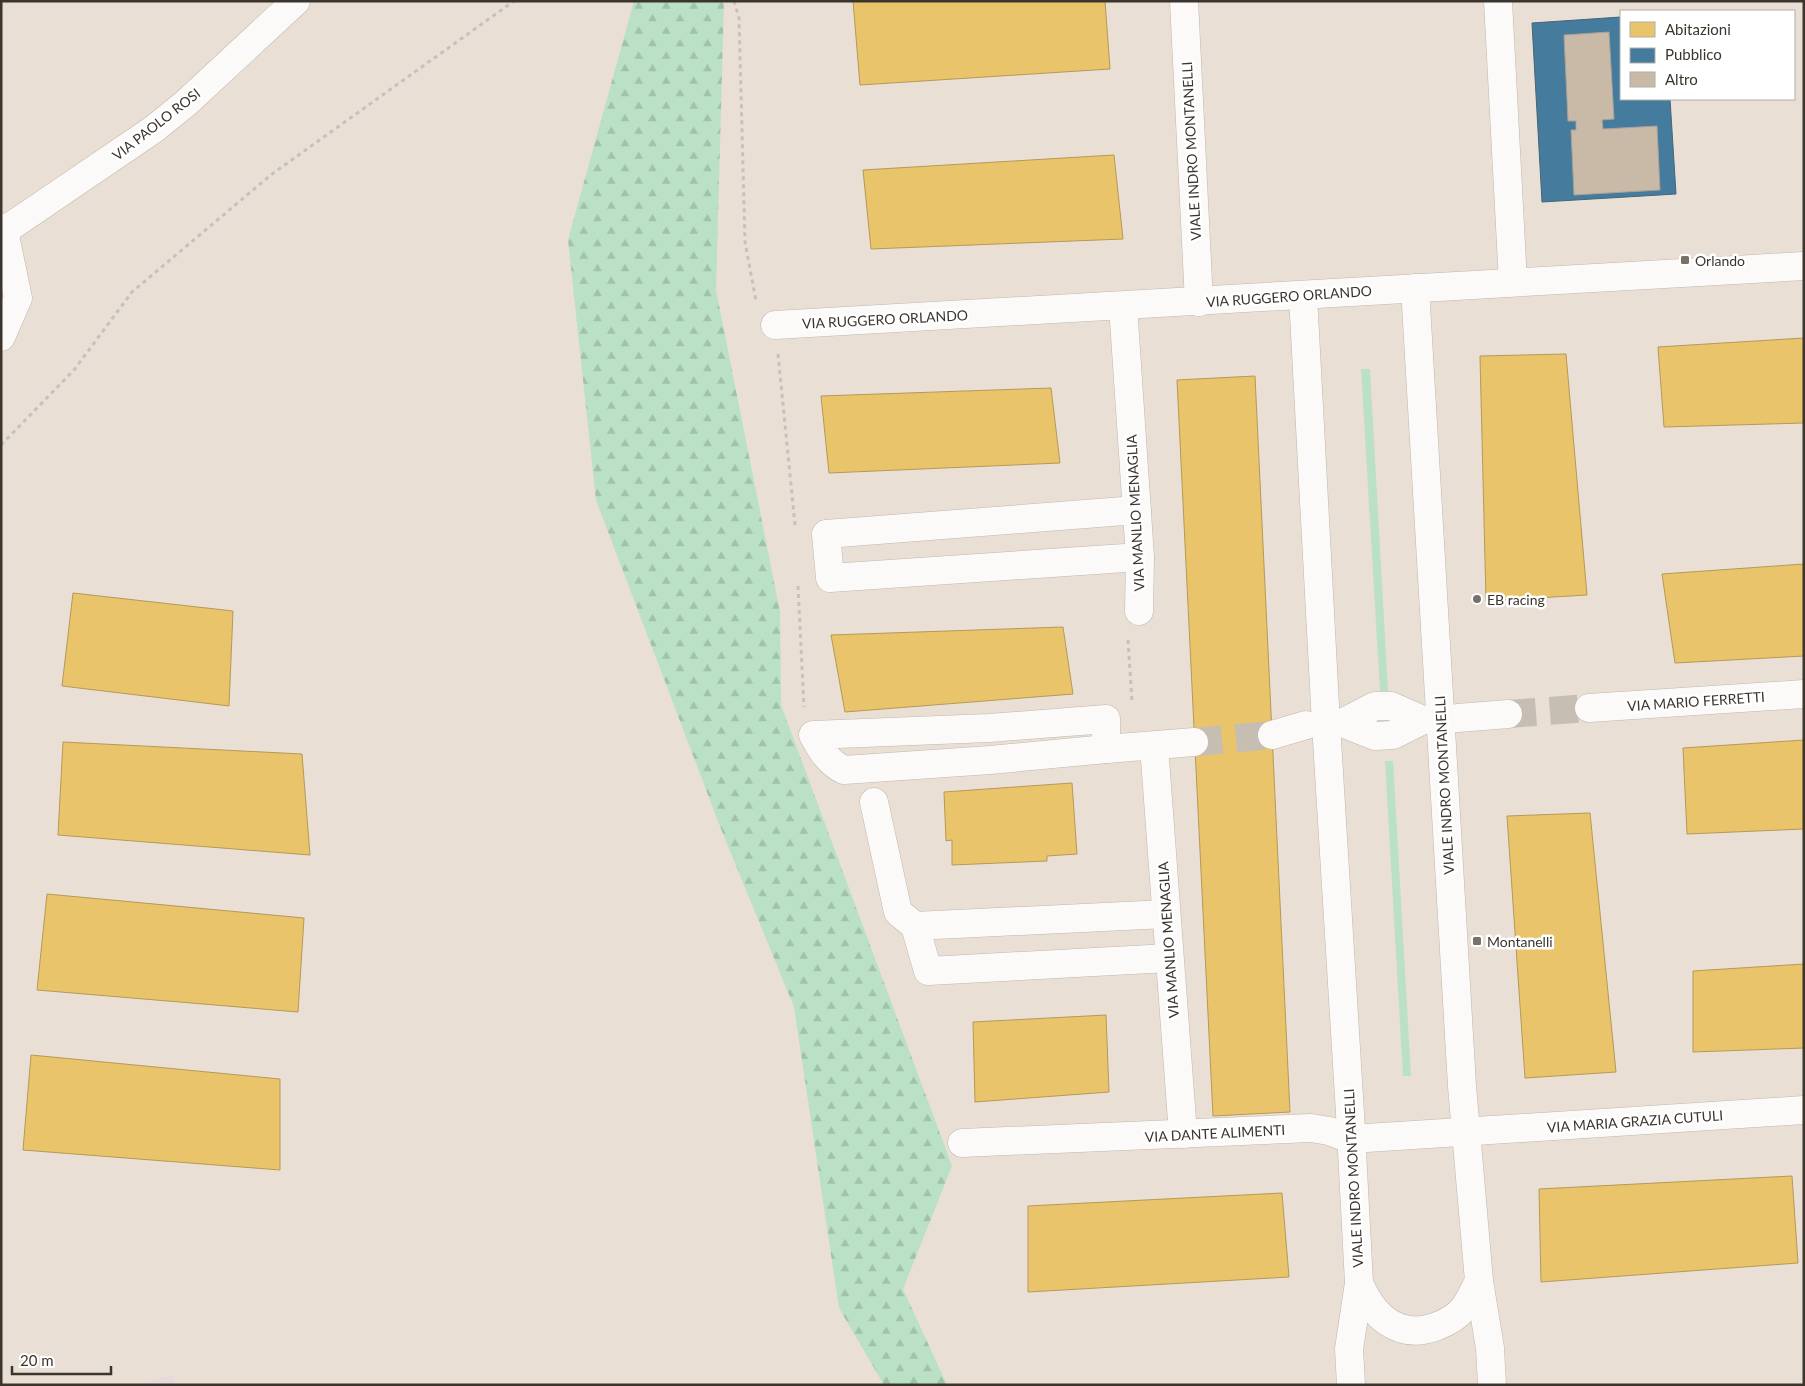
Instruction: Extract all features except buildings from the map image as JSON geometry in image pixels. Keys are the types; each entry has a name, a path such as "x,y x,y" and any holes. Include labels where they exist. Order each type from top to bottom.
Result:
{"street":[{"name":"VIA PAOLO ROSI","path":"3,229 154,129 186,103 296,1"},
{"name":"VIALE INDRO MONTANELLI","path":"1184,1 1199,302"},
{"path":"1498,1 1513,282"},
{"path":"1,337 18,298 3,229"},
{"name":"VIA RUGGERO ORLANDO","path":"775,325 1804,266"},
{"name":"VIALE INDRO MONTANELLI","path":"1415,288 1466,1131 1479,1281 1490,1348 1492,1385"},
{"name":"VIALE INDRO MONTANELLI","path":"1303,296 1325,715 1359,1282 1349,1349 1351,1385"},
{"name":"VIA MANLIO MENAGLIA","path":"1123,306 1140,557 1139,611"},
{"path":"1137,510 826,534 830,578 1140,557"},
{"name":"VIA MARIO FERRETTI","path":"1589,708 1804,694"},
{"path":"1458,718 1508,714"},
{"path":"1106,749 1106,719 989,728 813,735 820,749 835,766 844,770 990,760 1194,742"},
{"path":"1272,735 1306,725"},
{"path":"989,728 990,760"},
{"path":"901,731 903,766"},
{"name":"VIA MANLIO MENAGLIA","path":"1144,746 1166,914 1183,1134"},
{"path":"874,802 898,912 915,926 928,971 1169,958"},
{"path":"915,926 1166,914"},
{"name":"VIA MARIA GRAZIA CUTULI","path":"1466,1131 1804,1110"},
{"name":"VIA DANTE ALIMENTI","path":"962,1143 1311,1128 1330,1131 1351,1139 1466,1131"},
{"name":"VIALE INDRO MONTANELLI","path":"1359,1282 1366,1300 1381,1317 1400,1328 1419,1331 1443,1324 1453,1318 1464,1308 1479,1281"}],"path":[{"path":"1,445 74,370 132,292 272,174 514,1"},
{"path":"734,1 739,18 745,242 759,311 775,325"},
{"name":"VIA MANLIO MENAGLIA","path":"1139,611 1127,624 1144,746"}],"shaded area":[{"path":"172,1375 175,1385 138,1385"}],"green space":[{"path":"634,1 724,1 716,290 780,612 781,705 952,1166 903,1289 947,1385 884,1385 839,1308 794,1007 721,829 596,500 568,240"},
{"path":"1361,369 1370,369 1388,691 1380,691"},
{"path":"1385,761 1393,761 1411,1076 1403,1076"}],"tunnel":[{"path":"1508,714 1589,708"},
{"path":"1194,742 1272,735"}],"place":[{"name":"Orlando","path":"1685,260"},
{"name":"EB racing","path":"1477,599"},
{"name":"Montanelli","path":"1477,941"}]}
